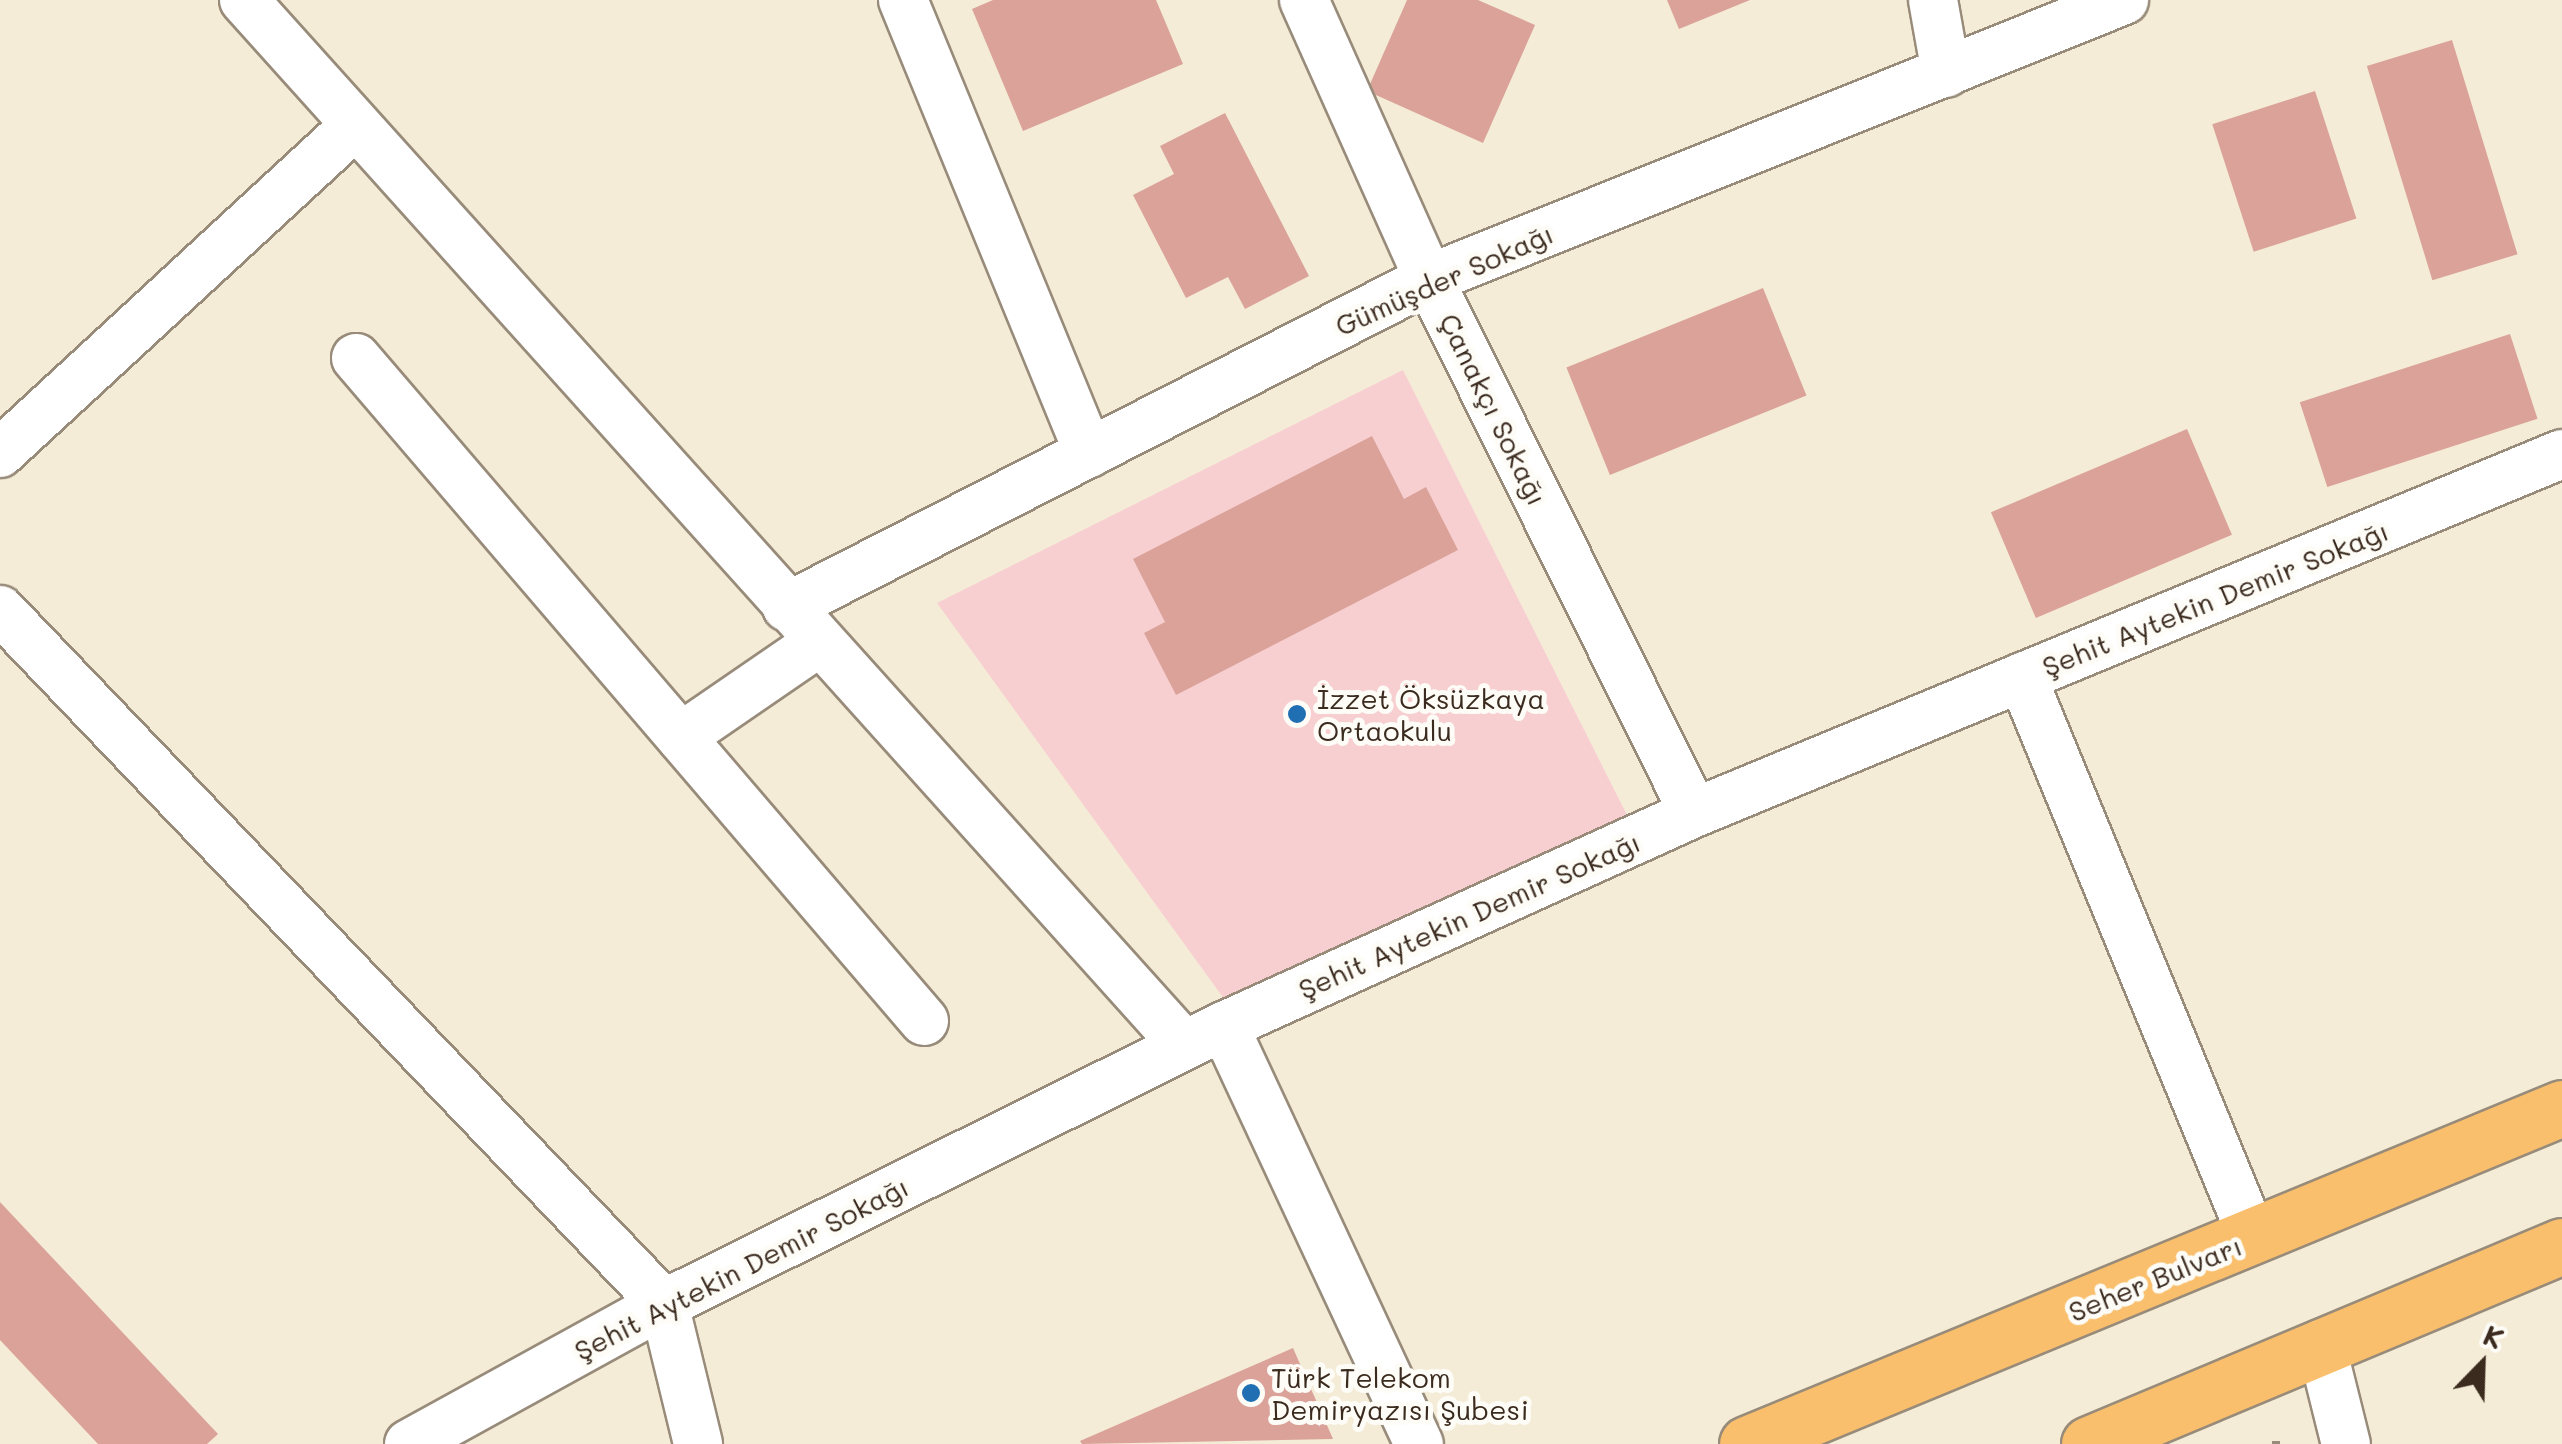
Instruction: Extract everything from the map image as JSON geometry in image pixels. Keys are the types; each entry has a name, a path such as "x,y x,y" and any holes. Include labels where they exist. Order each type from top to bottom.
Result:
{"main road":[{"name":"Seher Bulvarı","path":"1747,1444 2562,1108"},
{"path":"2089,1444 2562,1246"}],"street":[{"path":"244,0 353,127 819,642 1204,1036 1419,1444"},
{"path":"904,0 1089,453"},
{"name":"Çanakçı Sokağı","path":"1304,0 1429,279 1694,813"},
{"path":"1934,0 1946,73"},
{"name":"Gümüşder Sokağı","path":"787,607 1429,279 2124,0"},
{"path":"0,453 353,127"},
{"path":"356,358 924,1021"},
{"name":"Şehit Aytekin Demir Sokağı","path":"409,1444 664,1304 1204,1036 1694,813 2562,454"},
{"path":"0,610 664,1304 698,1444"},
{"path":"680,737 819,642"},
{"path":"2022,677 2253,1238"},
{"path":"2321,1344 2346,1444"}],"path":[{"path":"2272,1444 2282,1444"}],"shaded area":[{"name":"İzzet Öksüzkaya Ortaokulu","path":"1403,370 1632,825 1230,1007 937,603"}],"building":[{"path":"993,0 1156,0 1183,64 1023,131 972,9"},
{"path":"1407,0 1478,0 1535,25 1483,143 1367,91"},
{"path":"1667,0 1750,0 1679,29"},
{"path":"2452,40 2517,254 2432,280 2367,66"},
{"path":"2315,91 2356,218 2254,252 2212,124"},
{"path":"1225,113 1309,276 1245,309 1228,277 1186,298 1133,195 1174,174 1160,146"},
{"path":"1763,288 1806,396 1610,475 1566,367"},
{"path":"2510,334 2538,419 2327,487 2300,402"},
{"path":"2187,429 2232,535 2036,618 1991,512"},
{"path":"1372,436 1404,499 1426,487 1458,550 1176,695 1144,633 1165,622 1133,559"},
{"path":"0,1202 218,1434 207,1444 98,1444 0,1340"},
{"name":"Türk Telekom Demiryazısı Şubesi","path":"1293,1348 1333,1439 1082,1444 1080,1441"}],"place":[{"name":"İzzet Öksüzkaya Ortaokulu","path":"1297,714"},
{"name":"Türk Telekom Demiryazısı Şubesi","path":"1251,1393"}]}
